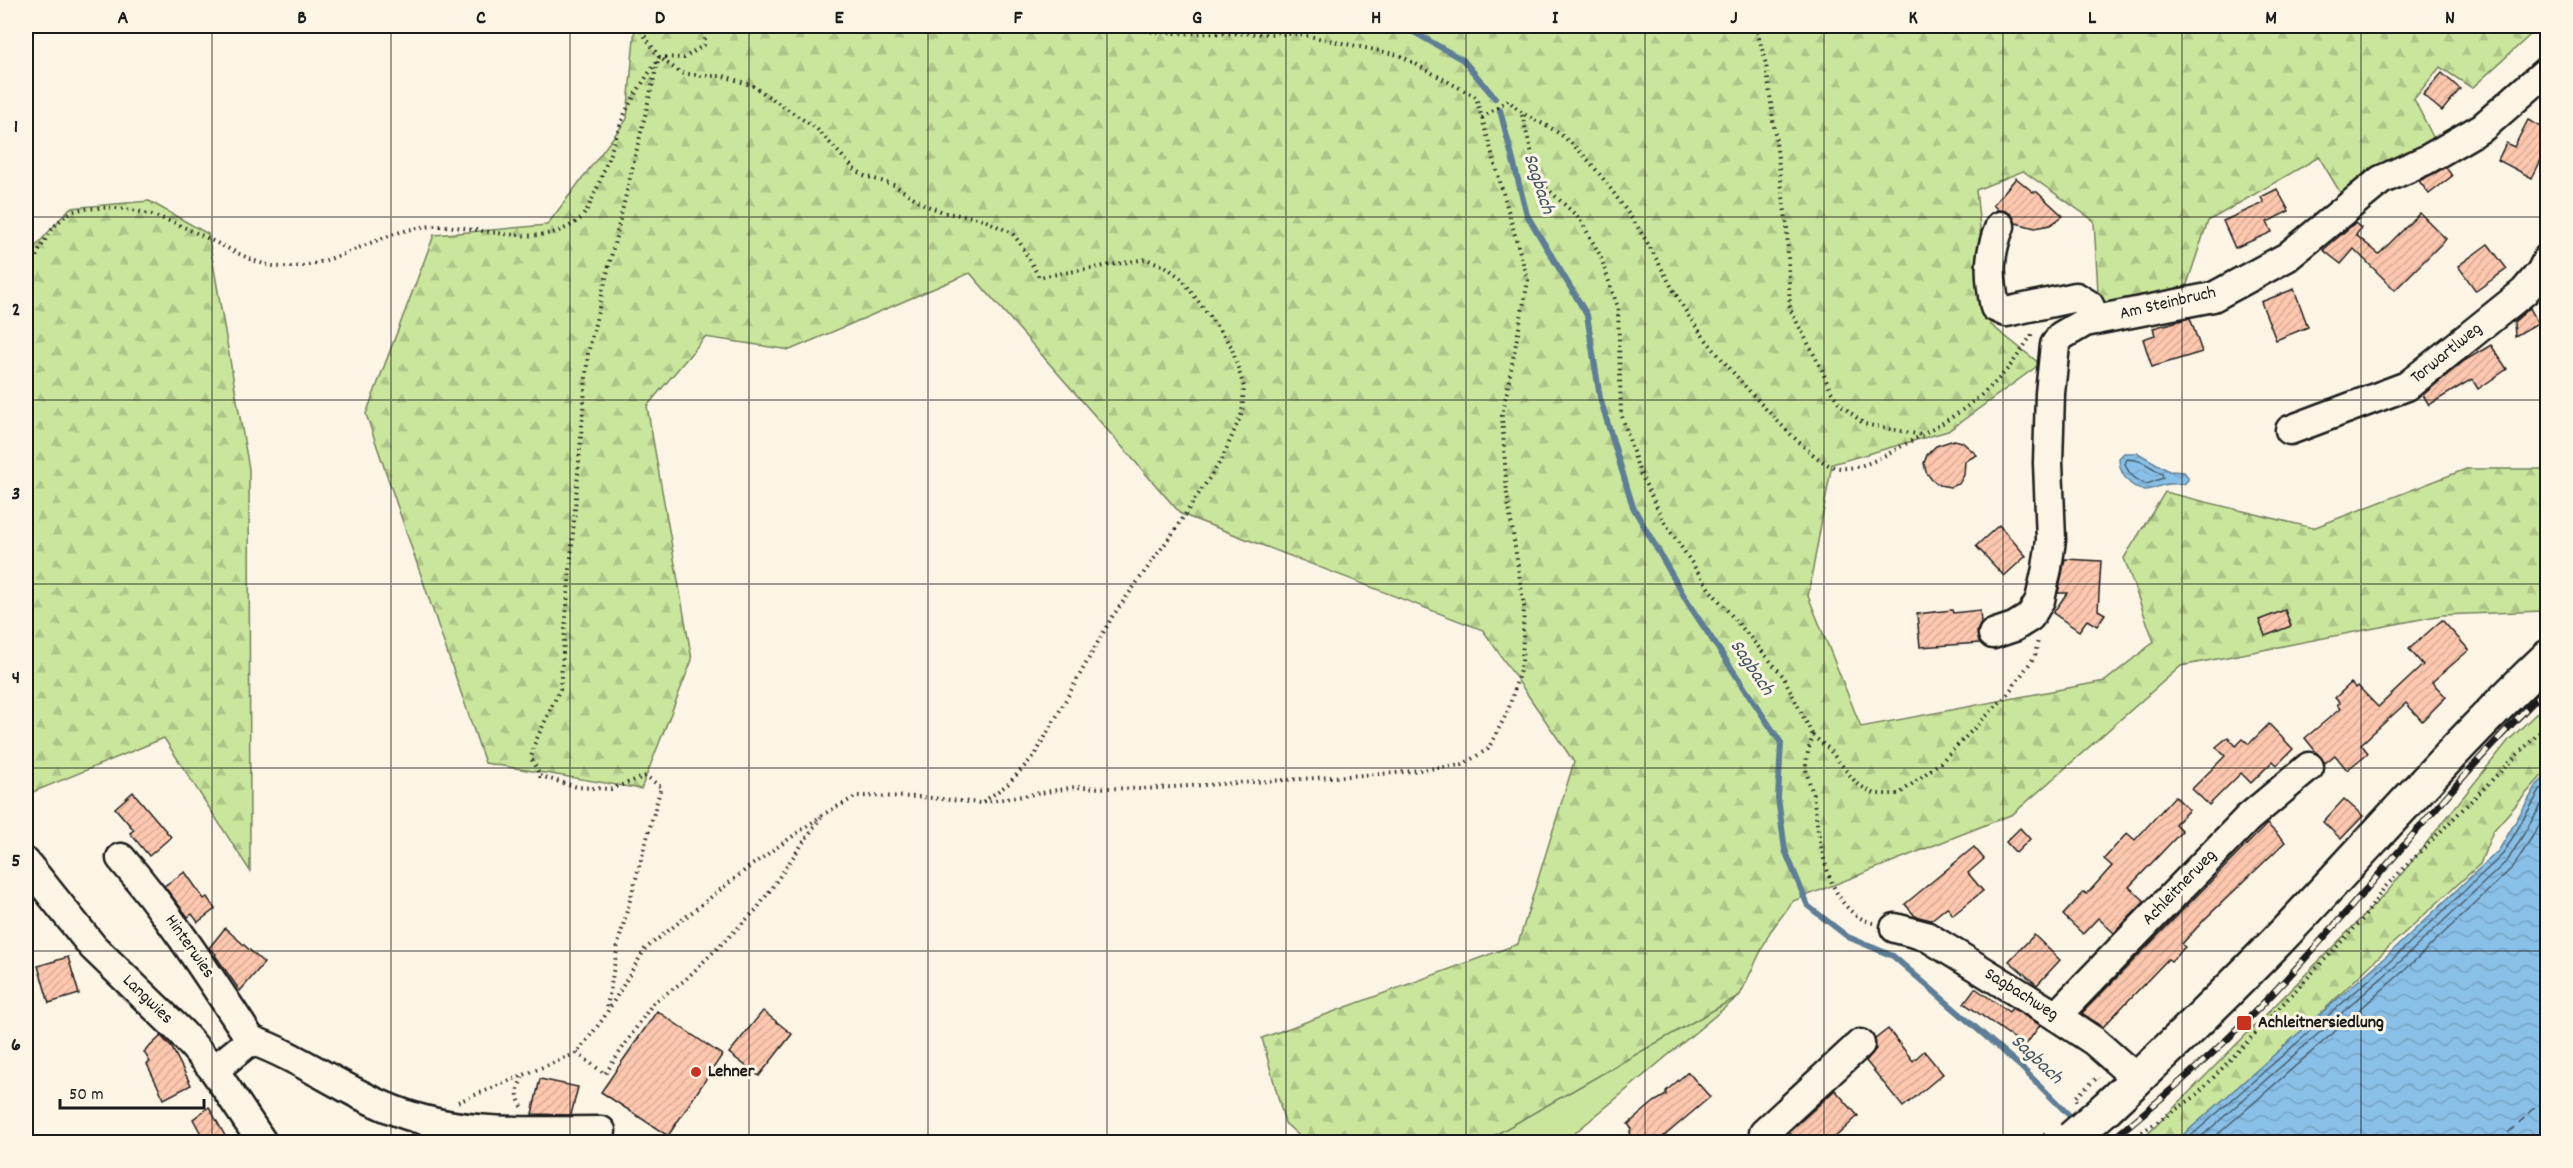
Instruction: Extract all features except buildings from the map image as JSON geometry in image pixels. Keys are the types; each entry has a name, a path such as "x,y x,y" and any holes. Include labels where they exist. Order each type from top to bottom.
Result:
{"main road":[{"path":"2069,1140 2193,1027 2282,937 2444,762 2547,657"}],"street":[{"name":"Am Steinbruch","path":"2040,600 2050,540 2048,463 2050,393 2055,345 2061,336 2091,321 2213,297 2287,257 2381,180 2426,160 2483,127 2547,70"},
{"path":"2001,226 1991,248 1990,280 1995,307 2006,312 2076,297 2089,305 2091,321"},
{"name":"Torwartlweg","path":"2290,430 2406,386 2524,292 2541,272 2547,258"},
{"path":"1993,634 2014,627 2030,617 2040,600"},
{"name":"Achleitnerweg","path":"2056,1016 2248,818 2309,766"},
{"name":"Hinterwies","path":"121,858 171,921 251,1040"},
{"name":"Langwies","path":"26,863 93,947 182,1033 214,1070 262,1143"},
{"name":"Sagbachweg","path":"1895,928 1926,936 2056,1016 2094,1041 2137,1079"},
{"path":"214,1070 251,1040 286,1053 366,1098 419,1119 494,1129 601,1131"},
{"path":"1772,1143 1764,1133 1860,1044"}],"path":[{"path":"638,26 658,57 681,73 724,76 753,86 817,129 854,169 865,176 894,185 925,205 946,213 980,218 1012,233 1039,277 1146,259 1165,266 1182,279 1231,346 1244,387 1242,413 1222,459 1172,534 1112,616 1035,755 1008,784 980,803"},
{"path":"658,57 684,58 704,45 706,26"},
{"path":"419,1119 577,1053 593,1035 645,949 748,868 824,814 857,796 922,797 980,803 1075,787 1142,789 1395,773 1462,765 1488,749 1508,711 1522,664 1524,606 1507,495 1502,416 1528,281 1476,97 1399,55 1299,34 1168,33 1090,26"},
{"path":"1756,26 1766,64 1787,228 1790,309 1830,390 1840,404 1864,424 1923,435"},
{"path":"26,279 43,244 56,226 67,215 80,209 134,210 161,218 257,262 289,267 309,265 374,241 435,226 502,234 543,234 565,230 582,217 592,200 627,109 658,57"},
{"path":"606,1011 618,944 661,787 646,776 611,789 577,787 540,776 531,758 534,745 560,689 588,353 658,57"},
{"path":"1482,118 1508,100 1522,115 1556,131 1583,153 1630,216 1692,320 1761,403 1814,458 1832,467 1848,469 1872,462 1923,435 1969,406 2004,373 2034,331"},
{"path":"1522,115 1539,181 1580,219 1600,255 1618,308 1621,413 1639,471 1665,523 1710,590 1783,676 1813,736 1828,748 1857,784 1875,794 1899,794 1941,762 2007,695 2035,656 2041,623 2040,600"},
{"path":"2127,1143 2196,1095 2362,919 2384,888 2547,724"},
{"path":"1813,736 1805,765 1813,793 1817,834 1831,881 1849,908 1869,922 1895,928"},
{"path":"577,1053 605,1074 653,1004 685,980 757,909 824,814"},
{"path":"2074,1098 2098,1077"}],"green space":[{"path":"635,26 2540,26 2472,88 2440,67 2414,99 2434,139 2341,194 2319,157 2208,221 2185,290 2099,310 2094,221 2023,171 1976,190 1990,324 2040,364 1948,431 1832,464 1808,596 1861,727 2105,681 2154,642 2124,558 2165,492 2313,528 2466,469 2547,469 2547,607 2542,611 2442,615 2181,666 2013,814 1793,901 1770,932 1740,995 1495,1135 1492,1142 1306,1142 1285,1123 1262,1038 1518,944 1574,762 1483,630 1181,514 970,273 790,350 705,337 647,406 692,660 641,789 485,763 366,414 434,235 547,225 627,119"},
{"path":"149,201 208,234 249,469 250,871 164,738 26,795 26,257 70,208"},
{"path":"2547,703 2547,770 2493,831 2480,864 2321,1013 2276,1096 2231,1142 2140,1142 2388,891 2508,741"},
{"path":"1740,995 1564,1142 1492,1142 1495,1135"}],"water":[{"path":"2124,453 2138,453 2169,471 2184,472 2188,480 2184,484 2169,484 2147,490 2139,489 2123,474 2119,458"},
{"path":"2547,775 2547,1142 2175,1142 2392,951 2499,850 2537,785"}],"waterway":[{"name":"Sagbach","path":"1403,26 1463,60 1495,98"},
{"name":"Sagbach","path":"1500,110 1527,215 1587,315 1600,398 1633,507 1688,603 1781,743 1778,798 1785,850 1808,906 1848,937 1893,956 2020,1066 2075,1121"},
{"name":"Sagbach","path":"2089,1134 2097,1142"}],"ferry route":[{"path":"2498,1142 2548,1096"}],"railway":[{"path":"2109,1142 2194,1070 2255,1012 2343,916 2477,762 2548,687"}],"place":[{"name":"Achleitnersiedlung","path":"2244,1023"},
{"name":"Lehner","path":"696,1072"}]}
